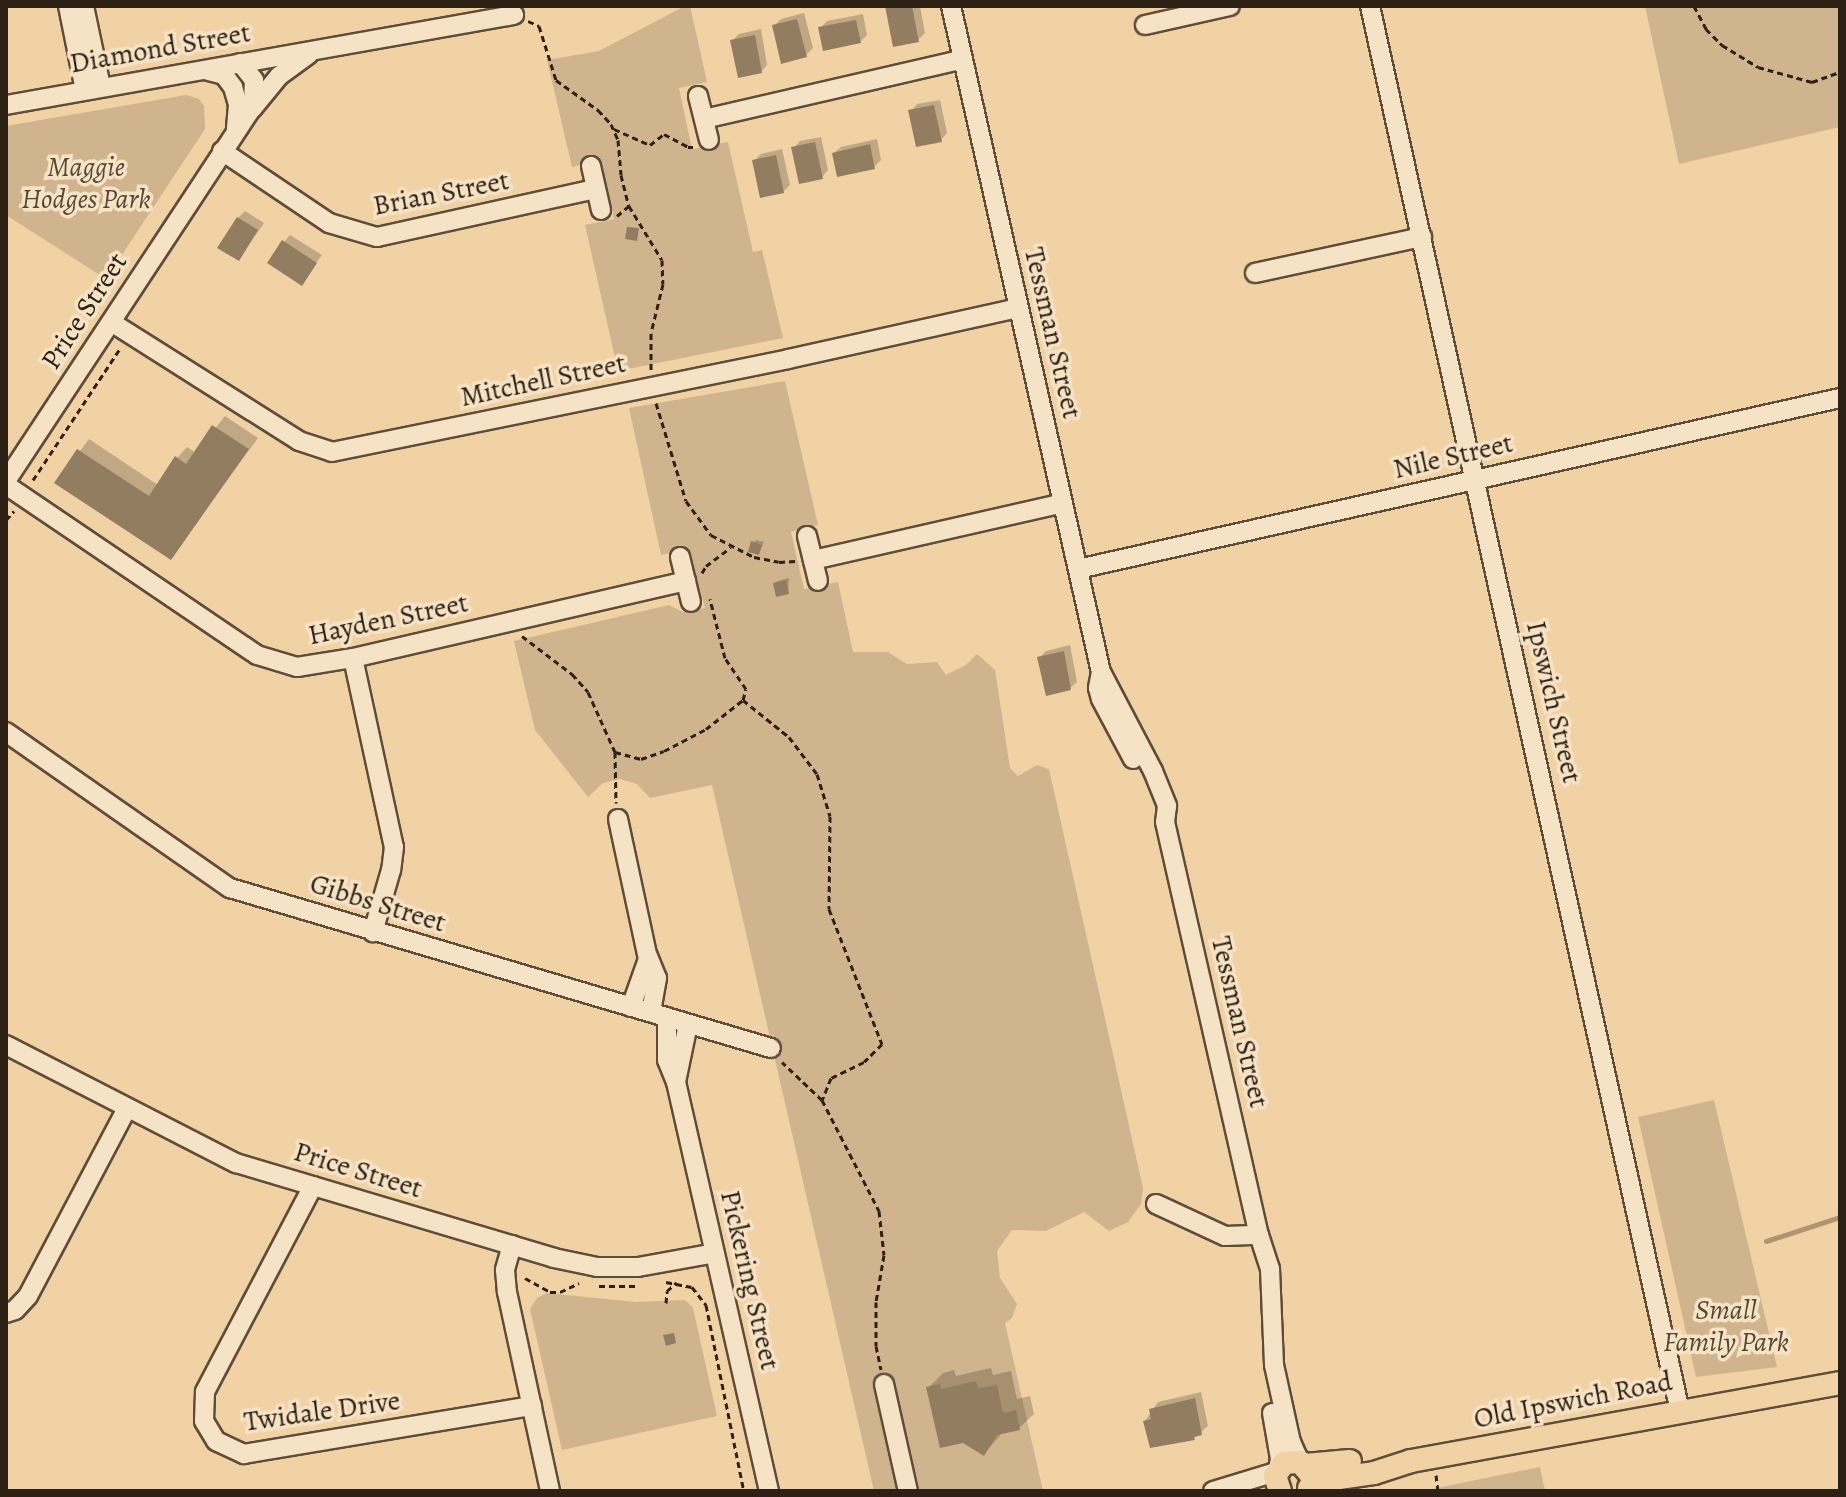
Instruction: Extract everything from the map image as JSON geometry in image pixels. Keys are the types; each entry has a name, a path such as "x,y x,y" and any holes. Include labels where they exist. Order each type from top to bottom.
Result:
{"main road":[{"name":"Old Ipswich Road","path":"1308,1489 1325,1480 1374,1473 1411,1461 1840,1383"},
{"name":"Old Ipswich Road","path":"1278,1477 1288,1461 1411,1461"},
{"path":"1303,1463 1311,1475 1308,1489"}],"street":[{"path":"68,6 93,89"},
{"path":"84,6 93,89"},
{"name":"Tessman Street","path":"951,6 1101,672 1157,779 1167,806 1165,822 1272,1283 1276,1377 1291,1442 1303,1463"},
{"path":"1145,25 1230,6"},
{"name":"Ipswich Street","path":"1370,6 1680,1411"},
{"name":"Diamond Street","path":"6,105 514,15"},
{"path":"241,124 285,70 318,50"},
{"path":"704,119 963,59"},
{"path":"229,80 240,63"},
{"name":"Price Street","path":"6,483 254,102 255,88 251,73 240,63"},
{"path":"198,70 218,72 229,80 237,100 241,124"},
{"path":"698,96 709,140"},
{"name":"Brian Street","path":"222,151 329,223 377,237 596,189"},
{"path":"591,166 601,210"},
{"path":"1255,273 1422,237"},
{"name":"Mitchell Street","path":"111,322 299,441 332,452 788,359 1018,308"},
{"name":"Nile Street","path":"1078,569 1840,398"},
{"name":"Hayden Street","path":"6,483 257,655 297,667 353,658 694,581"},
{"path":"813,560 1063,503"},
{"path":"807,536 818,581"},
{"path":"680,557 694,581 691,602"},
{"path":"353,658 394,847 391,870 373,932"},
{"name":"Gibbs Street","path":"6,732 230,888 771,1048"},
{"name":"Pickering Street","path":"618,819 648,963 631,1007"},
{"name":"Pickering Street","path":"647,954 657,978 666,1055 676,1082 769,1491"},
{"name":"Pickering Street","path":"676,1082 688,1024"},
{"name":"Price Street","path":"6,1045 236,1163 512,1245 597,1267 638,1267 715,1253"},
{"path":"6,1313 15,1310 28,1296 127,1108"},
{"name":"Twidale Drive","path":"313,1186 205,1392 204,1421 216,1441 244,1454 532,1406"},
{"path":"1156,1204 1225,1236 1259,1235"},
{"name":"Tessman Street","path":"1259,1235 1263,1354 1279,1444 1278,1477"},
{"path":"512,1245 505,1270 507,1292 550,1491"},
{"path":"884,1384 908,1491"},
{"path":"1213,1491 1278,1477"}],"path":[{"path":"1694,6 1706,29 1722,45 1758,67 1812,82 1840,72"},
{"path":"614,129 650,145 659,135 688,147 709,140"},
{"path":"31,483 120,349"},
{"path":"654,395 686,501 711,535 731,547 779,562 813,560"},
{"path":"6,520 14,511"},
{"path":"694,581 706,566 731,547"},
{"path":"615,752 641,759 656,755 706,729 743,700 746,689 725,658 707,591"},
{"path":"521,635 572,674 588,692 615,752 618,819"},
{"path":"743,700 789,737 817,774 830,816 829,909 882,1044 864,1062 831,1078 822,1100"},
{"path":"771,1048 795,1078 822,1100 879,1211 884,1255 876,1302 876,1346 884,1384"},
{"path":"525,1278 550,1292 560,1292 574,1283 626,1288 640,1286"},
{"path":"666,1303 667,1291 679,1279"},
{"path":"654,1284 679,1279 692,1287 706,1305 744,1491"}],"green space":[{"path":"690,6 707,82 679,88 692,149 728,142 753,252 762,250 783,338 618,371 585,225 614,219 601,160 572,167 547,60 599,51"},
{"path":"1645,6 1840,6 1840,127 1679,164"},
{"name":"Maggie Hodges Park","path":"186,95 199,99 204,106 205,129 106,279 6,215 6,126"},
{"path":"785,381 818,525 791,532 804,589 838,582 853,652 888,652 907,664 937,662 946,675 966,665 977,654 995,670 1010,768 1018,776 1037,765 1049,769 1143,1188 1141,1204 1128,1222 1109,1231 1084,1212 1046,1231 1012,1230 997,1251 1000,1278 1017,1304 1012,1318 1005,1323 1043,1491 874,1491 712,785 650,798 637,784 620,779 603,783 588,797 535,730 514,641 669,605 683,612 705,608 689,549 661,555 629,408"},
{"name":"Small Family Park","path":"1714,1100 1777,1367 1696,1377 1638,1117"},
{"path":"547,1293 635,1302 685,1300 693,1308 717,1416 562,1450 530,1309 537,1298"},
{"path":"1540,1467 1545,1491 1432,1489"}],"building":[{"path":"885,6 912,6 919,42 893,47"},
{"path":"797,19 807,57 781,64 772,25"},
{"path":"856,20 861,43 823,51 818,27"},
{"path":"755,35 762,73 738,78 730,40"},
{"path":"934,105 942,142 916,147 908,110"},
{"path":"815,142 823,179 799,184 791,147"},
{"path":"870,144 875,169 837,177 832,153"},
{"path":"776,155 784,193 760,198 752,160"},
{"path":"237,217 258,230 239,261 217,248"},
{"path":"627,227 639,228 637,241 625,239"},
{"path":"282,240 317,263 302,286 267,263"},
{"path":"212,425 249,449 171,560 54,483 77,449 149,496 175,456 186,464"},
{"path":"751,541 762,545 759,555 748,552"},
{"path":"786,580 789,594 776,597 773,583"},
{"path":"1064,651 1071,690 1046,696 1037,657"},
{"path":"674,1333 676,1343 666,1346 663,1335"},
{"path":"976,1381 978,1388 997,1385 1003,1413 1016,1410 1020,1430 997,1435 984,1456 963,1443 940,1448 926,1387 940,1384 941,1389"},
{"path":"1195,1398 1202,1435 1194,1437 1195,1440 1150,1448 1143,1421 1151,1419 1149,1409"}],"waterway":[{"path":"1766,1241 1840,1217"}]}
